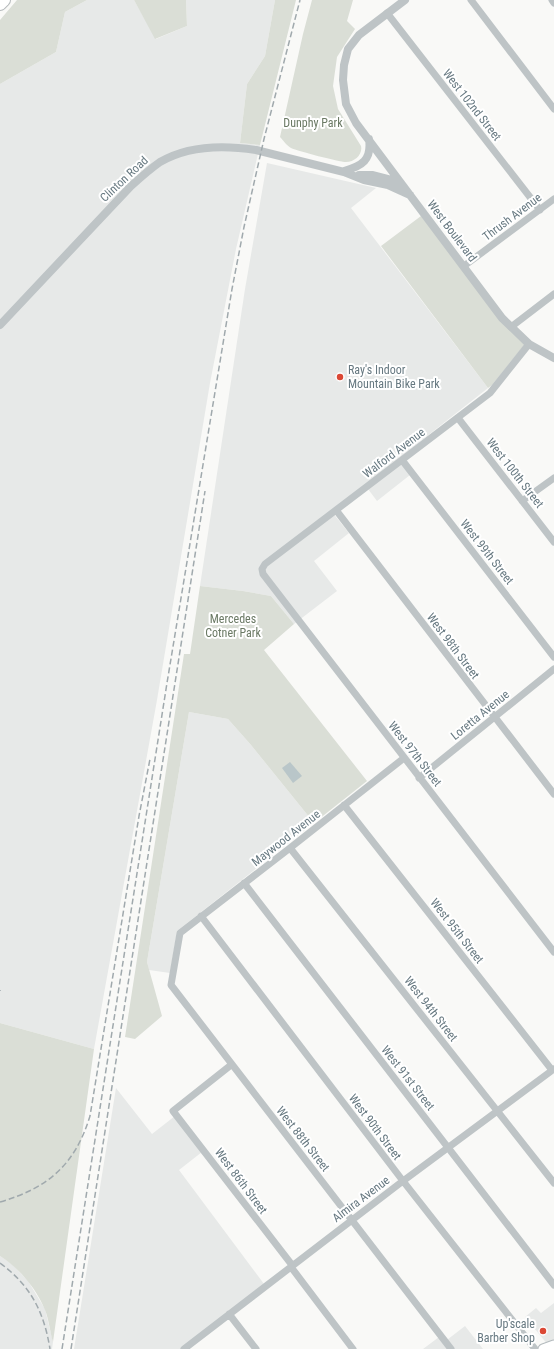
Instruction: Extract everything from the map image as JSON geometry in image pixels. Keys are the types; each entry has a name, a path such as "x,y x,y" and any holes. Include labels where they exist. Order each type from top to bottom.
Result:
{"highway":[{"path":"0,4 4,0"}],"main road":[{"path":"543,1349 554,1345"}],"street":[{"name":"West Boulevard","path":"404,0 359,35 348,49 342,80 346,104 356,123 502,318 529,344 554,358"},
{"path":"471,0 554,109"},
{"name":"West 102nd Street","path":"388,13 540,210"},
{"path":"344,172 363,163 369,153 369,139"},
{"name":"Clinton Road","path":"0,325 132,186 160,162 181,152 213,147 243,148 266,152 354,175 373,175 389,182 410,195"},
{"name":"Clinton Road","path":"389,182 401,182"},
{"name":"Thrush Avenue","path":"464,266 554,199"},
{"path":"510,327 554,294"},
{"name":"Walford Avenue","path":"262,569 265,564 490,393 529,344"},
{"name":"West 100th Street","path":"458,418 554,542"},
{"name":"West 99th Street","path":"402,460 554,657"},
{"path":"522,501 554,478"},
{"name":"West 98th Street","path":"336,510 493,717 554,794"},
{"name":"West 97th Street","path":"262,569 263,574 554,952"},
{"name":"Loretta Avenue","path":"419,778 554,669"},
{"name":"Maywood Avenue","path":"180,933 404,758"},
{"name":"West 95th Street","path":"344,805 553,1069"},
{"name":"West 94th Street","path":"290,848 554,1183"},
{"name":"West 91st Street","path":"244,883 554,1285"},
{"name":"West 90th Street","path":"200,916 403,1181 535,1349"},
{"name":"West 88th Street","path":"180,933 171,985 451,1349"},
{"name":"West 86th Street","path":"231,1064 173,1110 354,1349"},
{"name":"Almira Avenue","path":"184,1349 351,1220 553,1069"},
{"path":"229,1314 256,1349"}],"shaded area":[{"path":"87,0 134,0 156,39 187,26 186,0 275,0 265,56 247,84 240,143 260,145 236,249 210,383 157,700 94,1049 0,1023 0,84 56,52 65,12"},
{"path":"267,163 376,188 351,208 488,388 398,459 410,475 377,501 365,485 332,512 349,533 314,561 337,591 294,624 271,596 200,586 245,289"},
{"path":"189,712 228,719 314,823 177,931 170,973 149,970 147,962"},
{"path":"290,762 302,776 293,783 282,768"},
{"path":"116,1088 152,1134 175,1116 202,1152 179,1170 267,1288 189,1349 74,1349"},
{"path":"0,1256 12,1264 28,1281 45,1309 53,1342 52,1349 0,1349"},
{"path":"554,1303 554,1343 548,1345 525,1317 536,1308 541,1313"},
{"path":"465,1326 483,1349 423,1349 439,1337 443,1343"}],"green space":[{"path":"17,0 87,0 65,12 56,52 0,84 0,20"},
{"path":"134,0 186,0 187,26 155,39"},
{"path":"275,0 296,0 260,145 240,143 247,84 265,56"},
{"name":"Dunphy Park","path":"312,0 353,0 347,21 355,29 337,57 333,86 338,109 361,146 360,155 349,162 318,156 291,148 280,137"},
{"path":"421,216 525,344 488,388 381,246"},
{"name":"Mercedes Cotner Park","path":"200,586 271,596 294,624 264,650 367,781 314,823 228,719 189,712 147,962 162,1016 135,1039 125,1037 184,654 190,654"},
{"path":"0,1023 94,1049 53,1342 46,1314 37,1294 32,1286 14,1266 0,1256"}],"railway":[{"path":"62,1349 167,683 232,289 264,139 300,0"},
{"path":"71,1349 205,491"},
{"path":"0,1202 32,1190 46,1182 57,1172 68,1161 76,1148 84,1133 90,1116 139,816 150,759"},
{"path":"0,1263 20,1281 34,1301 44,1323 50,1349"}],"place":[{"name":"Ray's Indoor Mountain Bike Park","path":"340,377"},
{"name":"Up'scale Barber Shop","path":"543,1331"}]}
